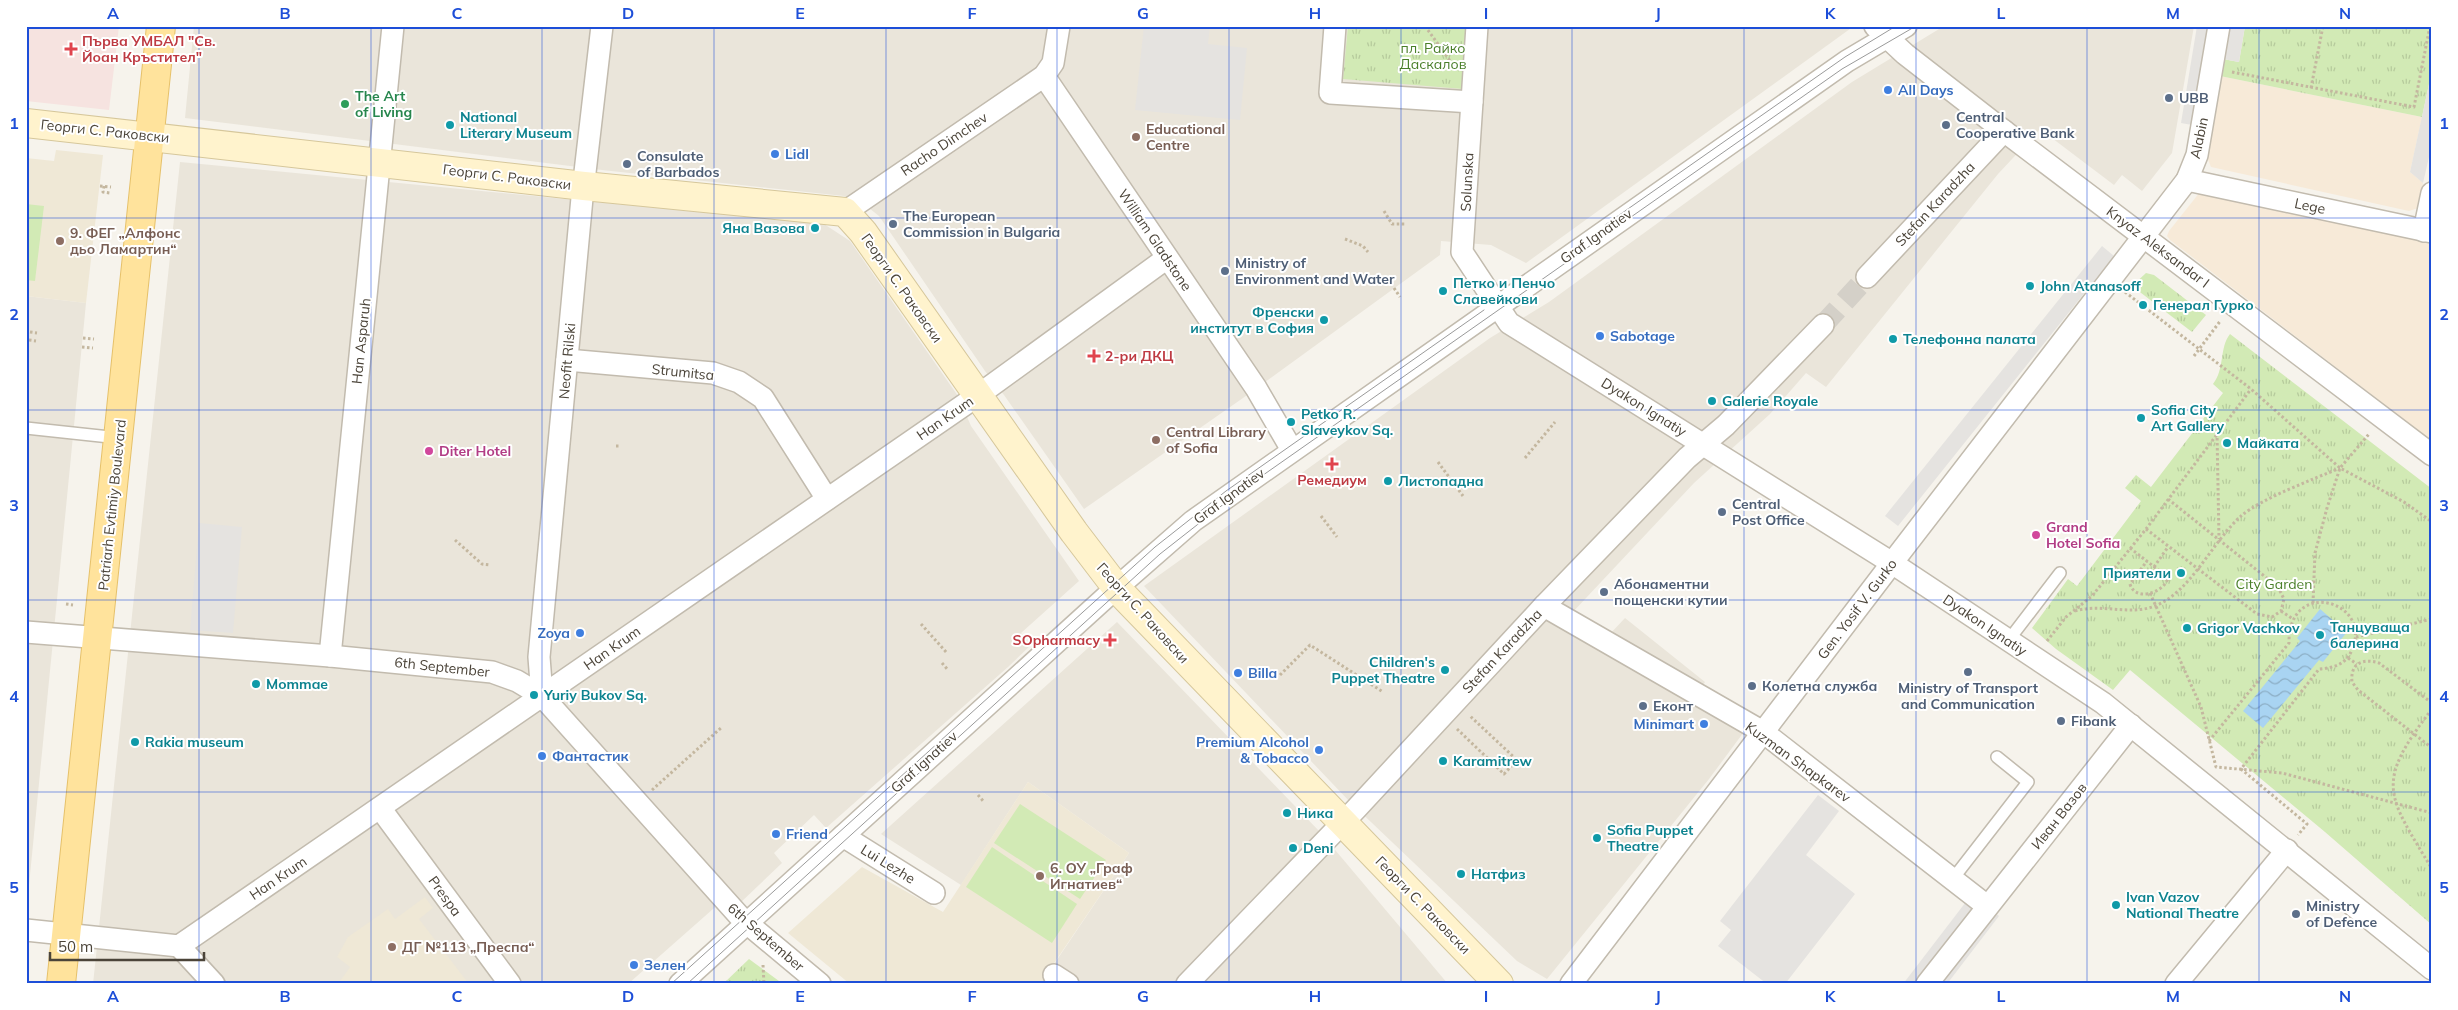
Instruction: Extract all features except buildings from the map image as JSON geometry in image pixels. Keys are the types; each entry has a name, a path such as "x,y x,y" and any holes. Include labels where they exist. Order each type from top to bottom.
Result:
{"main road":[{"name":"Patriarh Evtimiy Boulevard","path":"61,984 161,26"}],"street":[{"name":"Han Asparuh","path":"330,656 393,26"},
{"name":"Neofit Rilski","path":"542,696 539,657 584,186 602,26"},
{"path":"1044,76 1053,63 1059,26"},
{"path":"1335,26 1330,93 1472,102"},
{"name":"Solunska","path":"1477,26 1462,252 1504,314"},
{"name":"Graf Ignatiev","path":"680,984 1116,588 1194,521 1292,450 1504,314 1847,61 1880,32 1906,26"},
{"name":"Alabin","path":"2144,236 2187,180 2197,155 2219,26"},
{"name":"Knyaz Aleksandar I","path":"1880,32 2004,131 2432,455"},
{"name":"Racho Dimchev","path":"845,212 1044,76"},
{"name":"William Gladstone","path":"1044,76 1256,388 1292,450"},
{"name":"Георги С. Раковски","path":"26,123 150,135 584,186 845,212 863,232 977,396 1116,588 1499,984"},
{"name":"Stefan Karadzha","path":"1867,277 2004,131"},
{"name":"Lege","path":"2187,180 2428,232"},
{"path":"2428,232 2432,193"},
{"name":"Gen. Yosif V. Gurko","path":"1571,984 2144,236"},
{"name":"Han Krum","path":"179,946 977,396 1167,258"},
{"name":"Dyakon Ignatiy","path":"1504,314 1892,563 2103,703 2294,855 2432,969"},
{"name":"Stefan Karadzha","path":"1187,984 1544,606 1680,465 1726,425 1822,324"},
{"name":"Strumitsa","path":"567,360 713,373 739,382 763,398 827,499"},
{"name":"Kuzman Shapkarev","path":"1544,606 1763,732 1987,906"},
{"name":"6th September","path":"26,632 330,656 492,672 517,681 542,696 637,804 746,923 820,984"},
{"name":"Иван Вазов","path":"1927,984 2131,725"},
{"name":"Prespa","path":"380,808 510,984"},
{"name":"Lui Lezhe","path":"842,836 934,893"},
{"path":"2176,984 2294,855"},
{"path":"26,930 179,946 214,984"}],"lane":[{"path":"26,428 119,438"},
{"path":"2008,641 2060,573"},
{"path":"1952,880 2028,782 1997,757"}],"path":[{"path":"1425,26 1445,53"},
{"path":"2311,88 2323,26"},
{"path":"2212,68 2414,107 2430,26"},
{"path":"110,193 103,192 102,186 111,187"},
{"path":"1384,211 1392,224 1406,224"},
{"path":"1345,239 1363,246 1368,252"},
{"path":"1394,288 1400,297"},
{"path":"2123,290 2250,389 2340,468 2404,502 2432,522"},
{"path":"2194,356 2234,304"},
{"path":"30,332 37,333"},
{"path":"83,338 94,339"},
{"path":"29,340 36,341"},
{"path":"82,346 94,348"},
{"path":"2034,658 2072,612 2092,596 2146,529 2250,389"},
{"path":"2313,603 2315,553 2340,468 2382,418"},
{"path":"1524,458 1555,422"},
{"path":"2217,433 2219,540"},
{"path":"616,446 621,446"},
{"path":"1438,462 1463,496"},
{"path":"2072,612 2098,608 2136,610 2156,606 2174,594 2219,540 2244,514 2340,468"},
{"path":"2146,529 2257,614 2272,618 2281,611 2284,599 2278,586 2168,499"},
{"path":"1321,516 1337,537"},
{"path":"455,540 482,564 490,565"},
{"path":"2154,567 2168,547"},
{"path":"2130,548 2147,561 2154,567 2166,576 2168,581 2161,588 2150,593 2139,594 2134,591 2130,584 2147,561"},
{"path":"2150,593 2201,707 2216,767 2282,773 2394,801 2432,813"},
{"path":"2210,741 2289,643 2289,630 2292,619 2299,611 2313,603 2329,602 2340,606 2348,613 2354,623 2356,637 2348,658 2331,668 2319,669 2241,769"},
{"path":"66,604 73,605"},
{"path":"2281,611 2292,619"},
{"path":"2356,637 2432,618"},
{"path":"921,624 947,653"},
{"path":"1280,675 1310,645 1383,692"},
{"path":"2348,658 2357,664"},
{"path":"2432,703 2380,662 2369,660 2357,664 2352,676 2352,682 2358,690 2432,748"},
{"path":"942,663 948,670"},
{"path":"1448,708 1517,760 1504,774 1448,708"},
{"path":"2432,709 2413,733 2395,768 2392,784 2394,801 2399,814 2432,869"},
{"path":"637,804 722,727"},
{"path":"2241,769 2307,824 2294,855"},
{"path":"978,795 984,802"}],"shaded area":[{"name":"Първа УМБАЛ \"Св. Йоан Кръстител\"","path":"26,26 119,26 109,110 26,101"},
{"path":"194,26 1854,26 1526,263 1491,245 1441,241 1440,255 1243,398 1084,509 985,371 879,216 864,204 844,196 602,170 185,118"},
{"path":"1144,26 1210,26 1208,44 1247,48 1240,120 1135,110"},
{"path":"1944,26 2194,26 2172,153 2142,191 2122,175 2114,185 2040,129 1998,174 1826,387 1806,373 1770,414 1694,483 1571,614 1609,635 1625,618 1705,682 1702,687 1755,717 1709,779 1547,979 1517,961 1351,803 1144,586 1490,338 1549,302 1852,82"},
{"path":"2197,26 2209,26 2192,125 2181,123"},
{"path":"2229,26 2245,26 2239,62 2223,59"},
{"path":"2432,70 2432,144 2423,183 2410,172"},
{"path":"2220,76 2422,117 2410,172 2423,183 2418,208 2409,211 2211,167 2207,157"},
{"name":"9. ФЕГ „Алфонс дьо Ламартин“","path":"56,150 103,155 86,303 26,296 26,158 54,161"},
{"path":"180,162 824,224 850,241 958,396 971,426 1079,581 1021,633 1031,645 1008,667 826,828 814,815 774,853 782,863 739,904 730,894 628,984 93,984"},
{"path":"2200,192 2432,238 2432,441 2170,240 2167,236 2169,231"},
{"path":"2102,246 2114,256 1898,526 1885,516"},
{"path":"26,296 86,303 26,916"},
{"path":"199,523 242,527 233,633 190,630"},
{"path":"1117,622 1320,832 1448,984 1052,984 1044,979 1129,853 1028,782 961,885 881,834"},
{"name":"6. ОУ „Граф Игнатиев“","path":"1028,782 1129,853 1044,978 1052,984 850,984 788,933 862,867 943,912"},
{"path":"1818,795 1839,811 1806,855 1855,894 1785,984 1767,984 1718,946 1731,930 1720,921"},
{"path":"1972,894 1999,916 1947,984 1903,984"},
{"name":"ДГ №113 „Преспа“","path":"425,897 433,908 419,919 469,984 338,984 350,967 337,957 348,937 388,909 395,919"}],"green space":[{"name":"пл. Райко Даскалов","path":"1348,26 1468,26 1463,89 1343,79"},
{"path":"2245,26 2432,26 2432,70 2422,117 2220,76 2223,59 2239,62"},
{"path":"26,204 44,206 35,281 26,280"},
{"path":"2146,273 2154,275 2206,315 2192,332 2132,286"},
{"name":"City Garden","path":"2230,334 2432,489 2432,925 2325,832 2130,670 2113,690 2056,649 2032,628 2068,579 2077,586 2141,501 2125,488 2136,475 2151,487 2223,393 2213,384 2217,378 2224,346"},
{"path":"1020,804 1106,860 1080,899 994,843"},
{"path":"992,847 1077,904 1052,943 966,887"},
{"path":"749,959 783,984 723,984"}],"water":[{"path":"2320,609 2347,632 2323,662 2319,660 2263,728 2243,711 2300,641 2297,638"}],"tunnel":[{"path":"1823,325 1867,277"}],"tram line":[{"path":"1605,225 1845,57 1896,26"},
{"path":"687,984 1160,554 1239,492 1842,69 1916,26"},
{"path":"671,984 1155,547 1226,491 1484,310"}],"place":[{"name":"Първа УМБАЛ \"Св. Йоан Кръстител\"","path":"71,49"},
{"name":"All Days","path":"1888,90"},
{"name":"UBB","path":"2169,98"},
{"name":"The Art of Living","path":"345,104"},
{"name":"National Literary Museum","path":"450,125"},
{"name":"Central Cooperative Bank","path":"1946,125"},
{"name":"Educational Centre","path":"1136,137"},
{"name":"Lidl","path":"775,154"},
{"name":"Consulate of Barbados","path":"627,164"},
{"name":"The European Commission in Bulgaria","path":"893,224"},
{"name":"Яна Вазова","path":"815,228"},
{"name":"9. ФЕГ „Алфонс дьо Ламартин“","path":"60,241"},
{"name":"Ministry of Environment and Water","path":"1225,271"},
{"name":"John Atanasoff","path":"2030,286"},
{"name":"Петко и Пенчо Славейкови","path":"1443,291"},
{"name":"Генерал Гурко","path":"2143,305"},
{"name":"Френски институт в София","path":"1324,320"},
{"name":"Sabotage","path":"1600,336"},
{"name":"Телефонна палата","path":"1893,339"},
{"name":"2-ри ДКЦ","path":"1094,356"},
{"name":"Galerie Royale","path":"1712,401"},
{"name":"Sofia City Art Gallery","path":"2141,418"},
{"name":"Petko R. Slaveykov Sq.","path":"1291,422"},
{"name":"Central Library of Sofia","path":"1156,440"},
{"name":"Майката","path":"2227,443"},
{"name":"Diter Hotel","path":"429,451"},
{"name":"Ремедиум","path":"1332,464"},
{"name":"Листопадна","path":"1388,481"},
{"name":"Central Post Office","path":"1722,512"},
{"name":"Grand Hotel Sofia","path":"2036,535"},
{"name":"Приятели","path":"2181,573"},
{"name":"Абонаментни пощенски кутии","path":"1604,592"},
{"name":"Grigor Vachkov","path":"2187,628"},
{"name":"Zoya","path":"580,633"},
{"name":"Танцуваща балерина","path":"2320,635"},
{"name":"SOpharmacy","path":"1110,640"},
{"name":"Children's Puppet Theatre","path":"1445,670"},
{"name":"Ministry of Transport and Communication","path":"1968,672"},
{"name":"Billa","path":"1238,673"},
{"name":"Mommae","path":"256,684"},
{"name":"Колетна служба","path":"1752,686"},
{"name":"Yuriy Bukov Sq.","path":"534,695"},
{"name":"Еконт","path":"1643,706"},
{"name":"Fibank","path":"2061,721"},
{"name":"Minimart","path":"1704,724"},
{"name":"Rakia museum","path":"135,742"},
{"name":"Premium Alcohol & Tobacco","path":"1319,750"},
{"name":"Фантастик","path":"542,756"},
{"name":"Karamitrew","path":"1443,761"},
{"name":"Ника","path":"1287,813"},
{"name":"Friend","path":"776,834"},
{"name":"Sofia Puppet Theatre","path":"1597,838"},
{"name":"Deni","path":"1293,848"},
{"name":"Натфиз","path":"1461,874"},
{"name":"6. ОУ „Граф Игнатиев“","path":"1040,876"},
{"name":"Ivan Vazov National Theatre","path":"2116,905"},
{"name":"Ministry of Defence","path":"2296,914"},
{"name":"ДГ №113 „Преспа“","path":"392,947"},
{"name":"Зелен","path":"634,965"}]}
